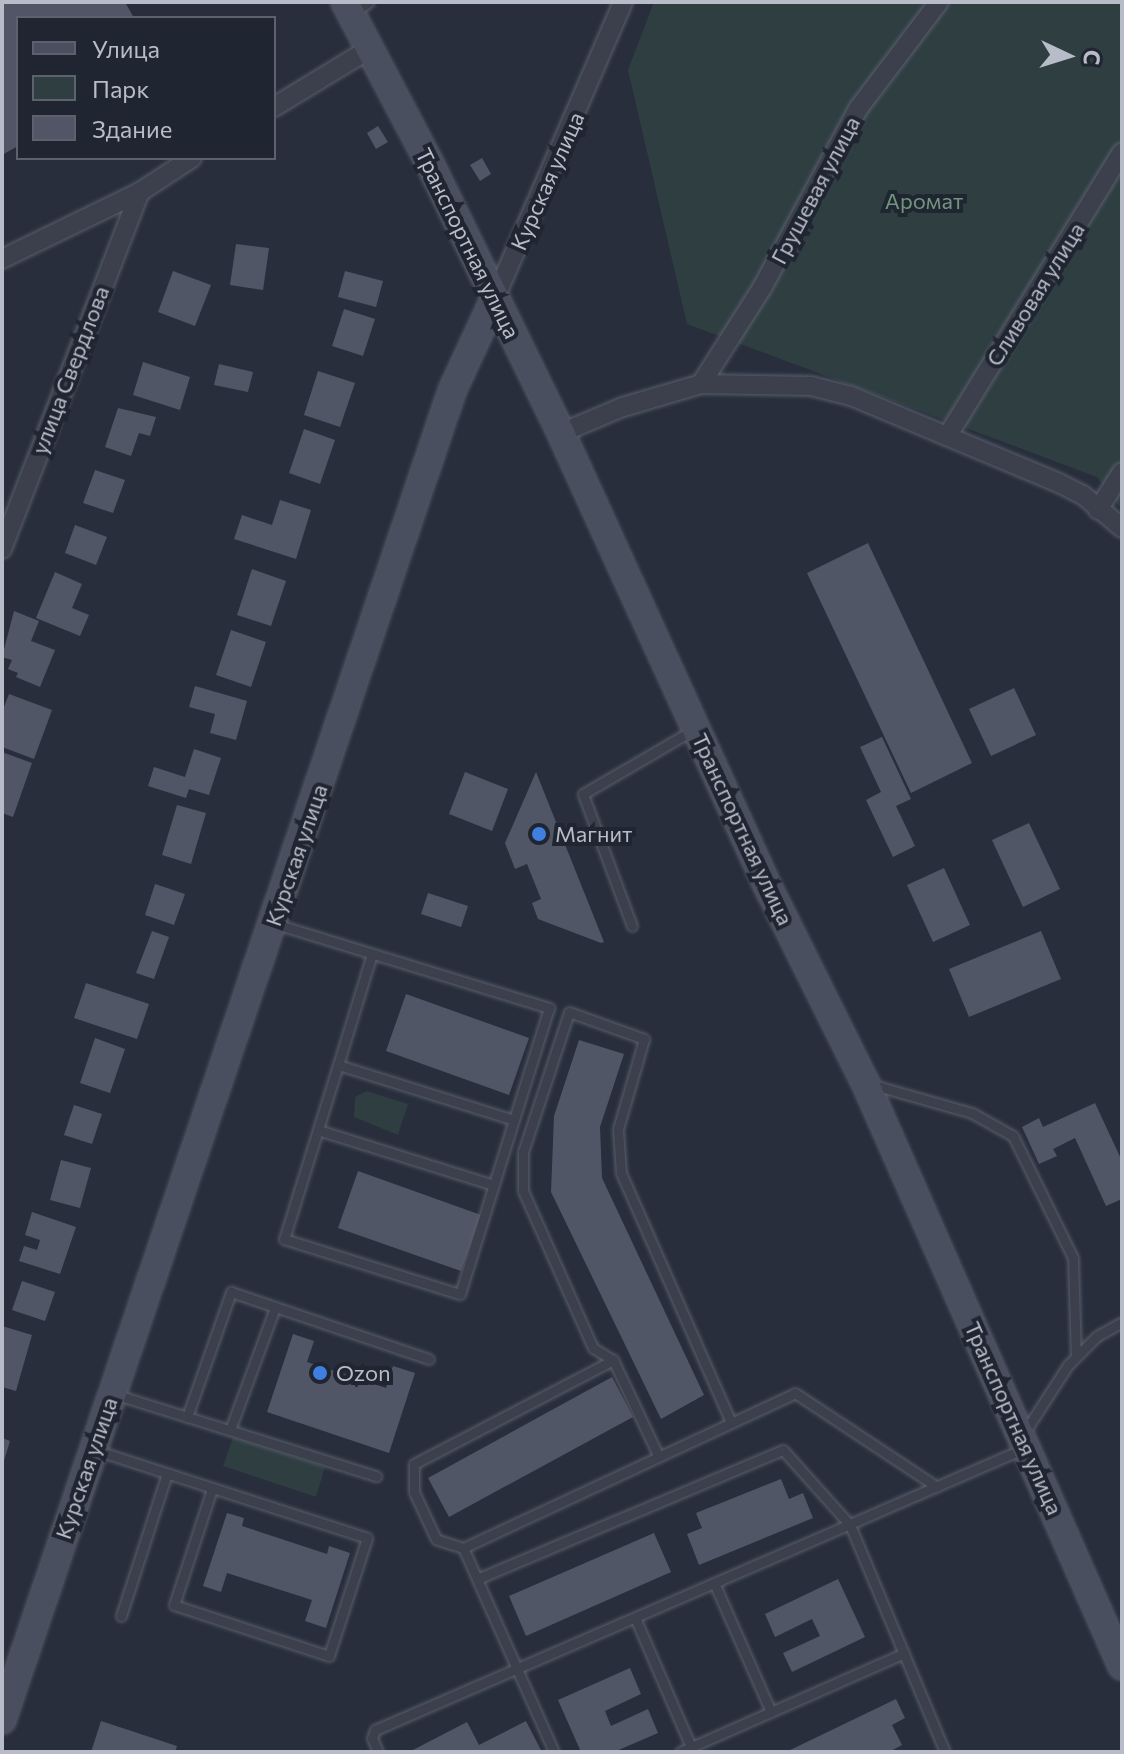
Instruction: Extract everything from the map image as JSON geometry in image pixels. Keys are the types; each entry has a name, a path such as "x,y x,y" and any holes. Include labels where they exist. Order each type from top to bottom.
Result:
{"main road":[{"name":"Транспортная улица","path":"355,6 371,48 561,433 696,728 865,1082 1122,1666"},
{"name":"Курская улица","path":"2,1720 452,391 495,298"}],"street":[{"name":"Курская улица","path":"495,298 623,2"},
{"name":"Грушевая улица","path":"701,384 762,288 858,109 939,2"},
{"path":"276,106 371,48"},
{"name":"Сливовая улица","path":"948,435 1122,152"},
{"path":"2,259 140,192 189,160"},
{"name":"улица Свердлова","path":"2,549 140,192"},
{"path":"561,433 623,407 701,384 811,386 851,396 1083,495 1122,528"},
{"path":"1098,510 1122,472"}],"lane":[{"path":"632,926 583,794 696,728"},
{"path":"273,923 549,1008 460,1294 284,1239 372,954"},
{"path":"658,1455 613,1360 593,1348 523,1191 523,1152 569,1012 644,1039 618,1129 621,1173 730,1420"},
{"path":"338,1065 514,1120"},
{"path":"865,1082 972,1113 1013,1136 1073,1258 1076,1357"},
{"path":"318,1130 494,1185"},
{"path":"187,1417 231,1292 429,1359"},
{"path":"230,1430 275,1308"},
{"path":"378,1752 372,1738 375,1730 519,1672 937,1487 1025,1441 1076,1357 1097,1336 1122,1322"},
{"path":"613,1360 414,1464 414,1492 436,1539 463,1548 730,1420 795,1393 937,1487"},
{"path":"111,1393 376,1476"},
{"path":"92,1449 367,1538 329,1656 174,1605 212,1489"},
{"path":"477,1579 783,1450 850,1525 945,1752"},
{"path":"121,1616 167,1474"},
{"path":"463,1548 554,1752"},
{"path":"715,1585 771,1712"},
{"path":"636,1620 691,1747"},
{"path":"680,1752 904,1653"}],"green space":[{"name":"Аромат","path":"654,2 1122,2 1122,510 1097,477 687,324 628,70"},
{"path":"367,1091 408,1104 398,1135 354,1117 355,1097"},
{"path":"233,1437 325,1467 316,1497 223,1466"}],"building":[{"path":"2,2 125,2 133,16 16,16 16,147 2,155"},
{"path":"378,126 388,142 376,149 367,133"},
{"path":"482,158 491,174 480,181 470,165"},
{"path":"236,244 269,248 263,290 230,285"},
{"path":"173,271 211,285 195,326 158,312"},
{"path":"345,271 383,281 376,307 338,297"},
{"path":"344,309 375,319 363,356 332,346"},
{"path":"143,362 190,377 180,410 133,395"},
{"path":"219,364 253,372 248,392 214,385"},
{"path":"318,371 355,383 340,427 304,415"},
{"path":"118,408 156,417 150,436 139,433 131,456 105,447"},
{"path":"304,429 335,440 320,484 289,473"},
{"path":"95,470 125,480 113,513 83,503"},
{"path":"280,500 311,510 296,559 234,539 242,515 272,525"},
{"path":"75,525 107,537 96,565 65,553"},
{"path":"868,543 972,763 911,793 807,573"},
{"path":"252,569 286,581 271,626 237,615"},
{"path":"55,572 82,584 72,608 89,615 80,636 36,618"},
{"path":"14,611 39,621 31,641 55,650 40,687 16,677 18,673 8,669 12,660 2,657"},
{"path":"231,630 266,642 251,687 216,675"},
{"path":"195,686 247,701 236,740 210,733 215,714 189,707"},
{"path":"1014,688 1036,735 991,756 969,709"},
{"path":"9,694 52,710 34,759 2,747 2,712"},
{"path":"882,737 911,799 896,806 915,846 893,857 866,800 881,792 860,747"},
{"path":"194,749 221,758 209,795 189,789 186,798 148,786 154,767 185,777"},
{"path":"2,752 32,763 13,817 2,813"},
{"path":"465,772 508,789 492,831 449,814"},
{"path":"536,772 604,942 538,919 532,903 541,899 527,864 515,869 505,843"},
{"path":"177,805 206,813 191,864 162,855"},
{"path":"1029,823 1060,889 1023,907 992,840"},
{"path":"944,868 970,925 933,942 907,885"},
{"path":"155,884 185,894 174,925 145,915"},
{"path":"428,893 468,906 461,927 421,914"},
{"path":"152,931 169,937 154,979 136,973"},
{"path":"1041,931 1061,979 969,1017 949,969"},
{"path":"86,983 149,1004 137,1039 74,1018"},
{"path":"406,994 529,1038 509,1095 386,1051"},
{"path":"95,1038 125,1049 110,1093 80,1083"},
{"path":"579,1040 624,1054 600,1127 602,1178 704,1395 661,1419 551,1192 554,1116"},
{"path":"1095,1103 1122,1161 1122,1199 1106,1206 1075,1138 1053,1149 1057,1156 1039,1164 1022,1127 1039,1118 1043,1127"},
{"path":"74,1105 102,1114 92,1144 64,1135"},
{"path":"61,1160 91,1168 80,1208 50,1200"},
{"path":"358,1171 481,1215 461,1271 338,1228"},
{"path":"32,1212 76,1227 60,1274 19,1261 24,1246 37,1250 40,1240 25,1235"},
{"path":"22,1281 55,1292 45,1321 12,1310"},
{"path":"2,1326 32,1335 16,1391 2,1387"},
{"path":"293,1334 314,1341 307,1362 386,1388 393,1366 415,1373 389,1453 267,1412"},
{"path":"612,1377 633,1417 449,1517 428,1478"},
{"path":"2,1438 10,1441 3,1464 2,1464"},
{"path":"781,1479 789,1499 803,1493 813,1518 699,1565 687,1534 702,1528 696,1513"},
{"path":"227,1513 244,1518 242,1526 327,1554 329,1546 350,1553 326,1628 305,1621 312,1600 227,1573 221,1592 203,1586"},
{"path":"654,1533 671,1572 526,1636 509,1596"},
{"path":"838,1579 865,1637 792,1672 783,1653 820,1636 812,1619 775,1637 765,1614"},
{"path":"630,1668 641,1694 605,1711 611,1726 648,1709 658,1733 614,1752 581,1752 558,1700"},
{"path":"896,1699 905,1718 892,1725 902,1745 889,1752 786,1752"},
{"path":"101,1721 177,1746 175,1752 91,1752"},
{"path":"526,1721 542,1752 409,1752 467,1722 479,1745"}],"place":[{"name":"Магнит","path":"539,834"},
{"name":"Ozon","path":"320,1373"}]}
